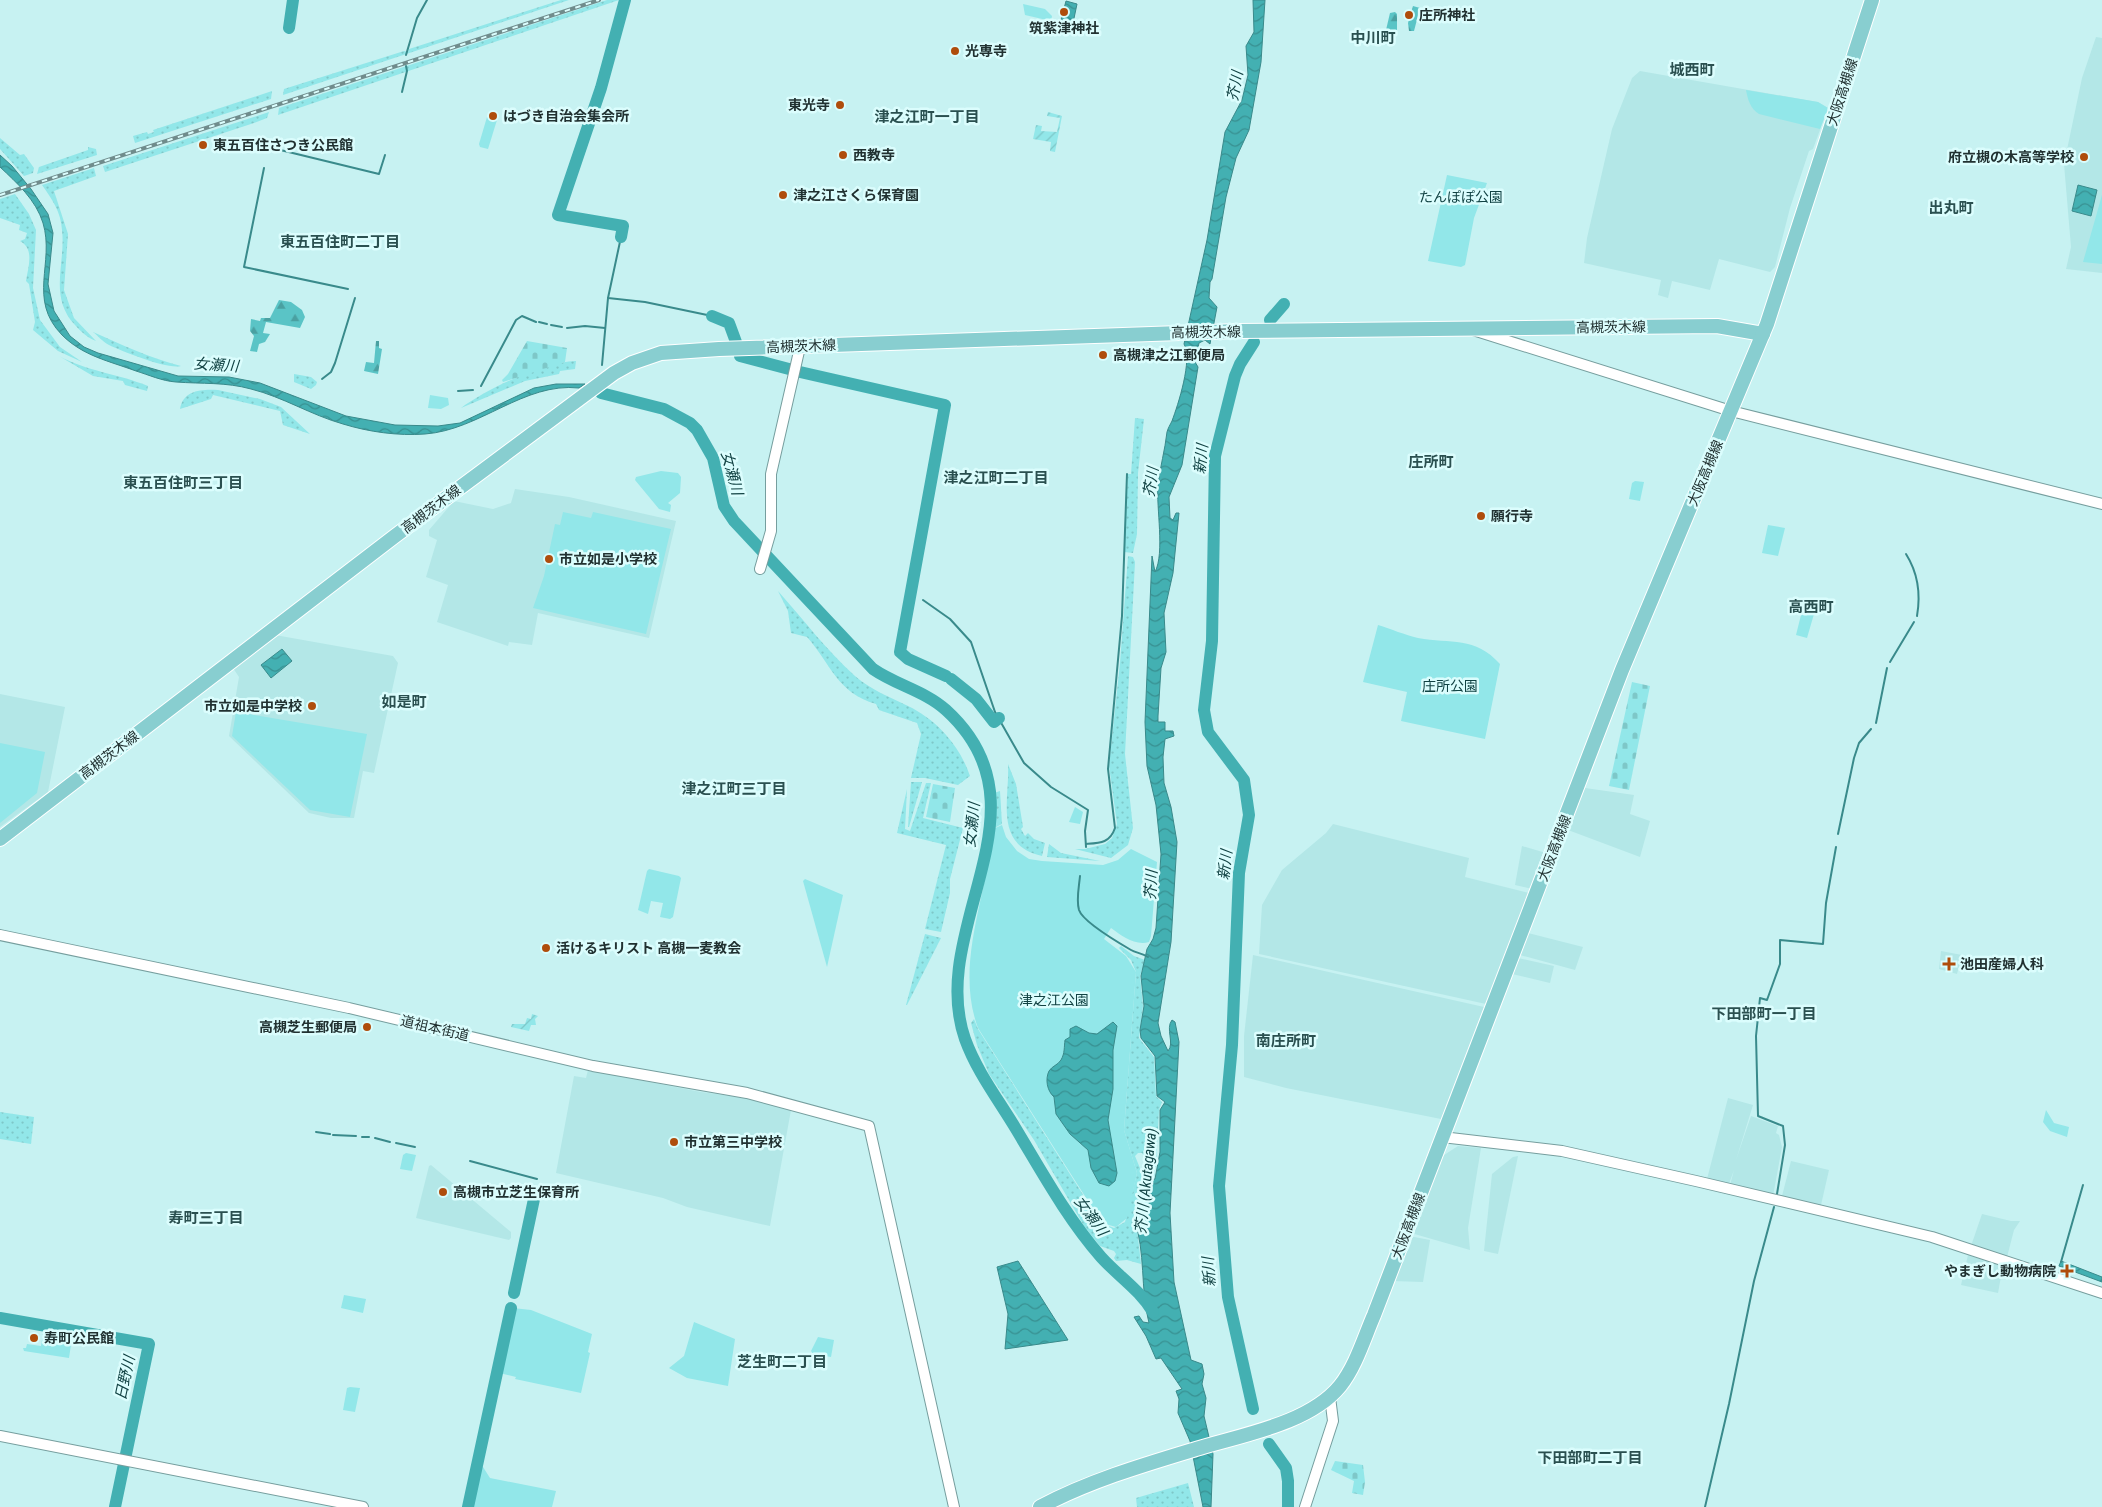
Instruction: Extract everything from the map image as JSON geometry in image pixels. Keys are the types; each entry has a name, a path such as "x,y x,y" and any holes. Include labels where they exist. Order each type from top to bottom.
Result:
{"main road":[{"name":"大阪高槻線","path":"1040,1507 1069,1491 1166,1458 1298,1418 1330,1397 1351,1370 1622,670 1763,334 1872,0"},
{"name":"高槻茨木線","path":"0,839 395,536 583,396 632,363 661,353 719,349 1230,331 1717,326 1763,334"}],"street":[{"path":"1469,329 1731,411 2102,504"},
{"path":"761,567 771,531 772,474 800,347"},
{"name":"道祖本街道","path":"0,935 348,1008 593,1066 747,1093 869,1126 954,1507"},
{"path":"1442,1137 1562,1151 1696,1181 1932,1237 2102,1293"},
{"path":"1305,1507 1333,1422 1330,1397"},
{"path":"0,1436 363,1507"}],"shaded area":[{"name":"府立槻の木高等学校","path":"2096,37 2102,38 2102,273 2066,269 2071,247 2064,164 2082,78"},
{"path":"1640,71 1818,102 1828,108 1813,149 1809,151 1790,208 1775,267 1770,272 1719,259 1710,290 1672,281 1668,298 1658,295 1661,280 1584,263 1587,238 1612,129 1632,78"},
{"name":"市立如是小学校","path":"515,489 569,497 676,521 649,638 538,613 532,645 509,642 508,646 437,622 448,585 426,577 437,540 429,536 429,530 454,501 493,509 511,503"},
{"name":"市立如是中学校","path":"275,635 393,656 398,663 374,773 363,771 354,818 331,818 309,813 229,736 239,677 233,668"},
{"path":"0,694 65,707 48,792 0,827"},
{"path":"1585,788 1634,795 1630,814 1650,821 1640,857 1568,830"},
{"path":"1333,824 1469,858 1465,877 1529,893 1486,1004 1259,954 1262,905 1282,870 1326,833"},
{"path":"1522,846 1546,853 1532,889 1515,885"},
{"path":"1528,933 1583,947 1575,970 1520,955"},
{"name":"池田産婦人科","path":"1941,951 1962,955 1957,974 1939,969"},
{"path":"1253,955 1484,1007 1441,1119 1286,1088 1244,1077 1244,1036"},
{"path":"1518,958 1554,966 1550,983 1512,974"},
{"name":"市立第三中学校","path":"588,1070 701,1092 746,1098 791,1110 770,1226 687,1207 663,1198 556,1173 574,1076 586,1078"},
{"path":"1728,1098 1753,1105 1736,1160 1751,1116 1778,1126 1776,1133 1779,1135 1782,1147 1773,1196 1730,1185 1734,1170 1729,1184 1707,1179"},
{"path":"1458,1146 1481,1148 1468,1228 1470,1250 1411,1233 1438,1159"},
{"path":"1518,1156 1498,1254 1484,1251 1492,1174 1513,1157"},
{"path":"1791,1161 1829,1170 1821,1205 1782,1196"},
{"name":"高槻市立芝生保育所","path":"431,1165 511,1232 511,1238 509,1240 416,1218 429,1166"},
{"path":"1982,1214 2011,1221 2020,1221 2014,1230 2007,1257 1971,1246"},
{"path":"1409,1236 1430,1240 1423,1282 1392,1281"},
{"path":"1968,1255 2001,1266 2002,1271 1998,1293 1961,1285"}],"green space":[{"path":"561,0 569,0 283,95 284,89 404,51 408,52 409,49"},
{"path":"607,0 619,0 278,115 279,108"},
{"path":"1023,4 1045,9 1052,16 1051,21 1025,15"},
{"path":"1413,6 1420,8 1414,31 1409,31 1408,23"},
{"path":"1395,12 1397,14 1397,31 1386,30 1390,13"},
{"path":"1746,90 1818,102 1828,108 1820,129 1759,114 1750,104"},
{"path":"272,91 271,99 135,143 133,136 147,132 148,134 154,132 153,130"},
{"path":"269,112 267,118 254,123 105,172 103,166"},
{"path":"1048,112 1062,116 1055,152 1050,151 1051,142 1033,139 1036,125 1042,126 1041,131 1057,132 1060,118 1047,116"},
{"path":"487,117 497,120 488,149 480,147 479,144"},
{"path":"0,138 20,155 24,154 34,168 33,173 24,176 0,149"},
{"path":"88,147 96,149 97,155 37,174 39,167 88,150"},
{"path":"94,168 96,176 54,191 68,234 64,290 74,318 96,341 75,325 62,303 60,279 63,243 60,217 42,185"},
{"name":"たんぽぽ公園","path":"1447,175 1487,183 1474,218 1465,265 1461,267 1428,261"},
{"path":"15,194 29,214 36,230 33,288 40,320 60,347 82,362 58,351 33,330 35,322 29,284 26,281 29,253 25,244 20,241 25,239 27,233 19,230 20,225 0,218 0,199"},
{"path":"2102,195 2102,264 2083,262"},
{"path":"279,300 291,302 302,310 305,317 300,328 266,322 263,333 270,334 265,342 259,344 257,352 250,351 254,336 250,331 251,319 260,321 261,318 270,318"},
{"path":"93,332 147,355 181,366 156,363 134,355 109,345"},
{"path":"376,341 379,341 379,348 382,349 378,374 364,371 366,362 374,363"},
{"path":"527,341 567,348 565,362 503,382 502,380 508,374"},
{"path":"59,356 91,369 148,386 147,391 125,385 123,381 93,376"},
{"path":"576,361 575,369 560,371 559,374 525,381 461,408 500,385 532,371"},
{"path":"294,374 311,377 317,382 316,385 311,389 294,382"},
{"path":"206,390 218,390 260,399 281,407 310,434 283,425 280,411 213,395 211,399 180,409 189,394"},
{"path":"430,395 448,398 449,405 441,409 428,408"},
{"path":"1135,418 1144,419 1138,473 1137,534 1133,553 1124,552 1128,474 1131,474"},
{"path":"661,471 678,473 681,477 680,493 668,503 671,505 670,512 659,509 635,480 636,477"},
{"path":"1635,481 1644,482 1640,501 1629,499 1632,483"},
{"path":"563,512 591,518 593,512 671,529 646,634 533,608 544,576 555,524 560,525"},
{"path":"1768,525 1785,528 1778,556 1762,553"},
{"path":"1128,556 1133,557 1135,562 1125,754 1133,828 1128,845 1111,858 1075,849 1085,849 1105,844 1112,838 1117,824 1109,766 1120,663"},
{"path":"778,591 825,646 855,676 874,689 919,712 938,726 954,744 970,776 958,785 925,778 911,778 921,734 917,723 879,710 876,704 852,693 843,685 807,637 791,633 788,611"},
{"path":"1802,611 1814,614 1807,638 1796,635"},
{"name":"庄所公園","path":"1378,625 1418,638 1472,645 1491,655 1500,664 1485,739 1401,721 1407,692 1363,682"},
{"path":"1632,682 1650,686 1629,790 1609,786"},
{"path":"236,712 367,734 350,817 310,810 232,736"},
{"path":"0,743 45,752 37,793 0,823"},
{"path":"1008,764 1016,784 1023,827 1021,829 1025,836 1028,833 1034,839 1045,843 1042,856 1027,850 1016,842 1010,831 1007,819"},
{"path":"911,782 922,782 908,827"},
{"path":"926,783 931,783 923,818 963,828 950,879 950,893 941,932 925,929 946,845 897,833 907,789 905,829 910,831"},
{"path":"933,784 955,788 950,822 926,817"},
{"path":"1000,791 1002,824 994,828 994,793"},
{"path":"1075,807 1083,812 1080,824 1069,822"},
{"name":"津之江公園","path":"1002,825 1006,837 1017,851 1029,859 1103,865 1118,860 1131,849 1157,862 1149,942 1139,943 1124,937 1111,928 1104,939 1126,956 1136,972 1124,1130 1137,1173 1127,1218 1116,1227 1102,1223 978,1028 972,1004 971,954 993,829"},
{"path":"1049,844 1061,853 1100,861 1047,857"},
{"path":"649,869 681,878 673,917 670,919 660,917 663,903 651,901 648,914 638,910"},
{"path":"805,879 843,895 827,967 803,881"},
{"path":"925,934 941,938 906,1005"},
{"path":"1121,946 1134,956 1145,960 1140,976 1143,1006 1139,1038 1154,1057 1156,1096 1162,1102 1159,1110 1156,1167 1142,1153 1138,1153 1135,1156 1142,1173 1147,1174 1151,1169 1155,1170 1154,1179 1149,1180 1147,1206 1139,1201 1139,1210 1135,1211 1137,1216 1133,1219 1137,1229 1141,1264 1127,1260 1116,1261 1114,1251 1100,1246 1084,1226 1034,1140 989,1074 977,1045 971,1023 974,1019 978,1029 1101,1223 1114,1228 1125,1222 1137,1173 1124,1130 1136,972 1131,960 1119,948"},
{"path":"532,1014 538,1016 535,1019 536,1025 531,1025 529,1031 511,1027 512,1024 525,1024 527,1018 531,1019"},
{"path":"2046,1110 2054,1123 2069,1127 2067,1137 2050,1131 2043,1122"},
{"path":"0,1112 34,1117 31,1144 0,1139"},
{"path":"406,1153 416,1155 412,1171 400,1169 403,1155"},
{"path":"344,1295 366,1299 363,1313 341,1308"},
{"path":"513,1308 531,1310 592,1334 588,1352 590,1353 581,1393 515,1379 516,1377 499,1373"},
{"path":"694,1322 735,1339 728,1386 687,1378 669,1368 684,1356"},
{"path":"43,1333 72,1338 69,1358 24,1351 23,1348 26,1348 27,1344 41,1346"},
{"path":"818,1337 834,1340 831,1357 813,1354 811,1351"},
{"path":"347,1388 360,1388 355,1412 343,1410"},
{"path":"1335,1461 1363,1465 1365,1482 1363,1495 1352,1493 1354,1481 1331,1470"},
{"path":"479,1466 483,1467 490,1478 556,1491 552,1507 470,1507"},
{"path":"1188,1483 1194,1507 1137,1507 1136,1498"}],"water":[{"path":"1253,0 1265,0 1261,62 1249,130 1236,158 1226,197 1210,282 1209,298 1217,307 1210,344 1205,340 1199,343 1195,362 1198,367 1182,465 1169,497 1170,518 1173,520 1176,513 1179,513 1173,573 1164,613 1166,652 1161,668 1158,716 1158,722 1165,722 1165,731 1173,731 1174,736 1165,739 1163,757 1164,783 1171,807 1177,842 1171,942 1158,1023 1161,1036 1168,1051 1171,1044 1169,1028 1172,1020 1175,1022 1179,1042 1170,1213 1174,1282 1191,1360 1202,1364 1204,1374 1202,1384 1206,1398 1204,1416 1213,1454 1211,1507 1203,1507 1190,1441 1178,1413 1179,1399 1176,1391 1182,1389 1161,1358 1156,1359 1146,1336 1134,1317 1139,1316 1143,1322 1149,1323 1146,1310 1142,1257 1134,1219 1138,1217 1136,1211 1139,1210 1139,1202 1147,1207 1149,1204 1149,1181 1155,1179 1160,1152 1160,1110 1165,1102 1157,1096 1155,1056 1141,1038 1140,1030 1144,1006 1141,976 1147,949 1153,939 1156,928 1161,854 1156,805 1147,766 1145,722 1152,556 1155,572 1159,553 1159,478 1167,432 1175,414 1184,382 1187,360 1184,344 1207,240 1225,132 1242,100 1248,75 1246,46 1254,32"},
{"path":"1066,1 1077,4 1073,23 1061,20"},
{"path":"0,155 31,189 48,214 53,233 48,284 54,311 70,336 84,347 98,353 178,376 229,377 260,383 346,416 395,425 438,426 460,423 534,388 556,384 585,384 579,388 559,388 539,392 445,431 425,434 394,434 343,424 263,392 223,384 166,380 97,357 70,342 62,335 52,321 46,308 44,294 46,238 43,223 31,199 0,167"},
{"path":"2078,185 2097,190 2091,216 2072,211"},
{"path":"282,649 292,661 271,678 261,665"},
{"path":"1113,1022 1117,1026 1113,1050 1113,1089 1108,1120 1117,1173 1115,1181 1109,1186 1099,1183 1091,1168 1088,1150 1070,1134 1056,1114 1054,1097 1048,1088 1047,1081 1049,1071 1060,1062 1064,1052 1065,1040 1070,1037 1070,1029 1076,1026 1089,1033 1097,1034"},
{"path":"1018,1261 1068,1340 1005,1349 1008,1314 997,1267"},
{"path":"2061,1261 2102,1277 2102,1282 2059,1266"}],"waterway":[{"path":"289,28 293,0"},
{"path":"406,55 417,18 427,0"},
{"path":"621,237 623,226 558,215 601,88 625,0"},
{"path":"402,92 407,71 406,66"},
{"path":"268,147 379,174 385,155"},
{"path":"264,168 244,267 348,289"},
{"path":"621,237 608,298 645,302 712,316"},
{"path":"322,379 331,372 335,363 355,298"},
{"path":"602,365 608,298"},
{"name":"新川","path":"1270,320 1284,304"},
{"path":"481,386 516,320 522,316 536,322"},
{"path":"712,316 729,323 736,342"},
{"path":"539,322 547,324"},
{"path":"551,325 562,327"},
{"path":"567,328 585,326 605,328"},
{"name":"新川","path":"1253,1409 1228,1297 1219,1186 1232,1045 1239,873 1249,815 1244,780 1208,732 1204,710 1212,641 1215,456 1235,376 1254,342"},
{"path":"740,356 789,369"},
{"path":"800,372 945,405 900,652 908,659 946,676"},
{"path":"458,391 473,390"},
{"name":"女瀬川","path":"601,393 664,409 690,423 697,430 713,458 724,506 734,521 873,669 938,703 977,748 989,787 990,828 982,870 961,954 957,997 965,1039 982,1074 1066,1211 1101,1257 1135,1290 1153,1312"},
{"path":"1086,844 1104,841 1110,837 1115,828 1108,769 1122,616 1127,474"},
{"path":"1906,554 1918,584 1917,616"},
{"path":"923,600 950,619 971,642 995,712 1024,763 1051,787 1088,810 1085,831 1086,847"},
{"path":"1890,662 1914,622"},
{"path":"1876,723 1887,668"},
{"path":"951,679 976,699 994,722 999,718"},
{"path":"1838,834 1854,758 1859,743 1871,729"},
{"path":"1777,1194 1785,1145 1783,1126 1758,1116 1756,1036 1760,998 1767,1000 1780,964 1780,940 1823,944 1826,903 1836,847"},
{"path":"1080,876 1078,902 1082,915 1110,937 1133,951 1148,957"},
{"path":"316,1132 330,1134"},
{"path":"333,1135 356,1136"},
{"path":"362,1137 369,1137"},
{"path":"375,1138 390,1142"},
{"path":"396,1143 415,1147"},
{"path":"470,1161 537,1179"},
{"path":"2061,1262 2083,1185"},
{"path":"514,1293 534,1199"},
{"path":"1705,1507 1729,1404 1754,1281 1774,1207"},
{"path":"468,1507 511,1308"},
{"name":"日野川","path":"0,1318 149,1344 115,1507"},
{"name":"新川","path":"1269,1444 1286,1468 1288,1507"}],"railway":[{"path":"0,195 599,0"}],"place":[{"name":"筑紫津神社","path":"1064,12"},
{"name":"庄所神社","path":"1409,15"},
{"name":"光専寺","path":"955,51"},
{"name":"東光寺","path":"840,105"},
{"name":"はづき自治会集会所","path":"493,116"},
{"name":"東五百住さつき公民館","path":"203,145"},
{"name":"西教寺","path":"843,155"},
{"name":"府立槻の木高等学校","path":"2084,157"},
{"name":"津之江さくら保育園","path":"783,195"},
{"name":"高槻津之江郵便局","path":"1103,355"},
{"name":"願行寺","path":"1481,516"},
{"name":"市立如是小学校","path":"549,559"},
{"name":"市立如是中学校","path":"312,706"},
{"name":"活けるキリスト 高槻一麦教会","path":"546,948"},
{"name":"池田産婦人科","path":"1949,964"},
{"name":"高槻芝生郵便局","path":"367,1027"},
{"name":"市立第三中学校","path":"674,1142"},
{"name":"高槻市立芝生保育所","path":"443,1192"},
{"name":"やまぎし動物病院","path":"2067,1271"},
{"name":"寿町公民館","path":"34,1338"}],"district":[{"name":"中川町","path":"1373,38"},
{"name":"城西町","path":"1692,70"},
{"name":"津之江町一丁目","path":"927,117"},
{"name":"出丸町","path":"1951,208"},
{"name":"東五百住町二丁目","path":"340,242"},
{"name":"庄所町","path":"1431,462"},
{"name":"津之江町二丁目","path":"996,478"},
{"name":"東五百住町三丁目","path":"183,483"},
{"name":"高西町","path":"1811,607"},
{"name":"如是町","path":"404,702"},
{"name":"津之江町三丁目","path":"734,789"},
{"name":"下田部町一丁目","path":"1764,1014"},
{"name":"南庄所町","path":"1286,1041"},
{"name":"寿町三丁目","path":"206,1218"},
{"name":"芝生町二丁目","path":"782,1362"},
{"name":"下田部町二丁目","path":"1590,1458"}],"water label":[{"name":"芥川","path":"1235,86"},
{"name":"芥川","path":"1151,482"},
{"name":"芥川","path":"1151,885"},
{"name":"芥川 (Akutagawa)","path":"1146,1181"}]}
